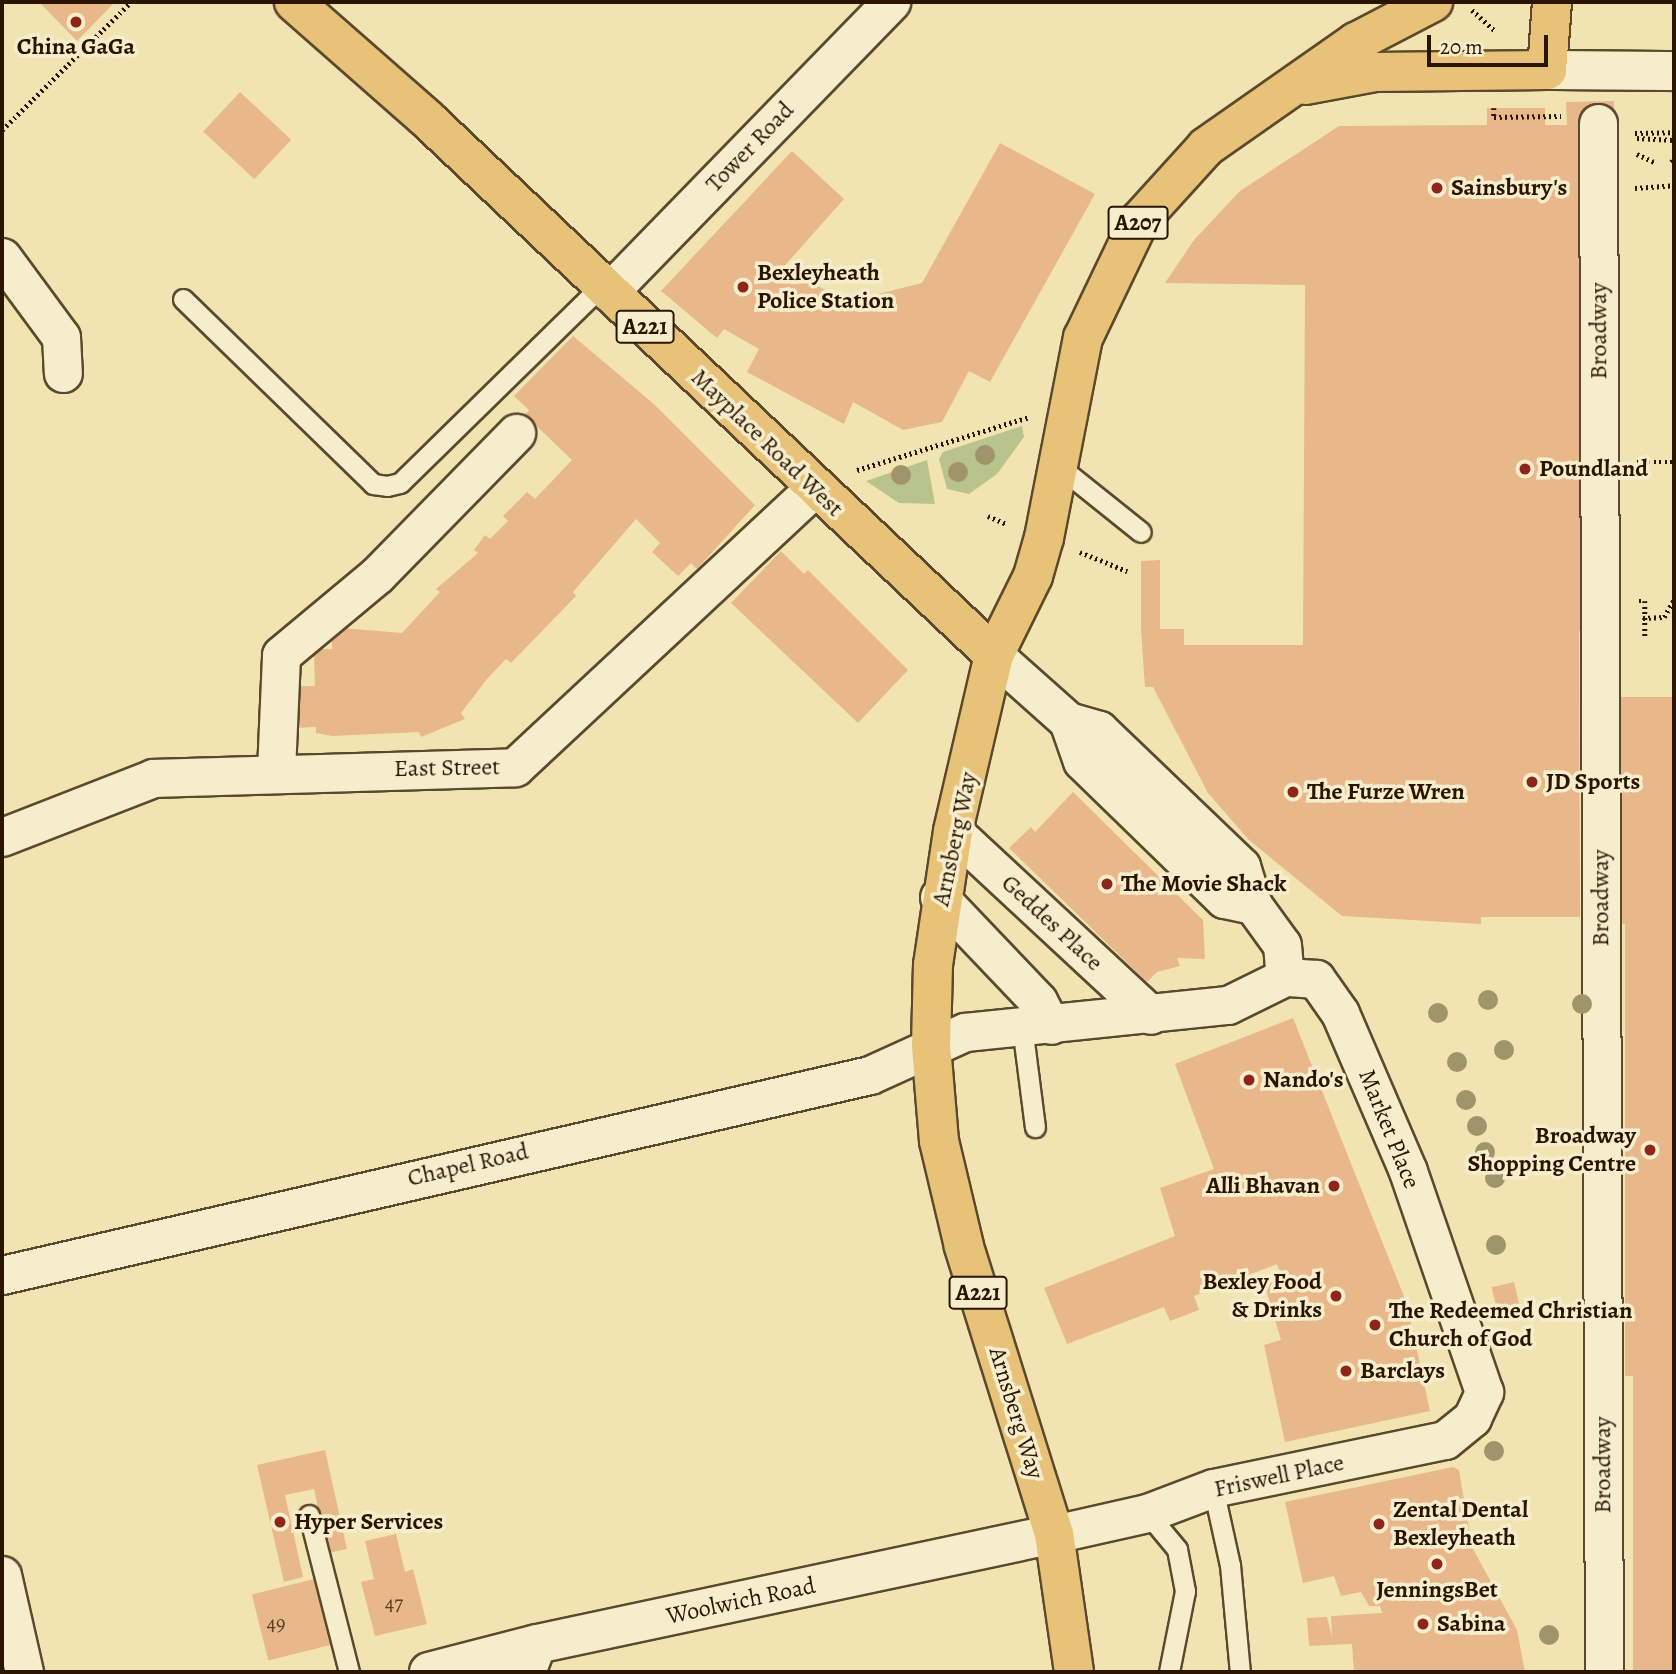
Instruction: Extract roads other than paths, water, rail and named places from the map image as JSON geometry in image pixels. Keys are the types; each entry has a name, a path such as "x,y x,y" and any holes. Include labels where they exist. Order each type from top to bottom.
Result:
{"main road":[{"path":"1547,70 1552,2"},
{"name":"Mayplace Road West","path":"297,3 605,289 806,495 994,655"},
{"name":"Arnsberg Way","path":"1074,1672 1054,1534 964,1246 939,1140 931,1046 939,897 953,831 994,655 1033,576 1060,468 1083,338 1139,221 1206,147 1356,42 1451,4"},
{"name":"Arnsberg Way","path":"1292,88 1375,72 1547,70"}],"street":[{"name":"Tower Road","path":"605,289 886,4"},
{"path":"1547,70 1674,71"},
{"name":"Broadway","path":"1584,119 1604,1672"},
{"path":"2,257 61,337 63,373"},
{"path":"276,771 281,655 377,575 516,433"},
{"name":"East Street","path":"2,837 153,778 276,771 515,767 806,495"},
{"path":"931,1046 965,1032 1228,1005 1285,976 1282,945 1253,905 1241,866 1099,730 1068,721 994,655"},
{"name":"Geddes Place","path":"953,831 1151,1015"},
{"path":"939,897 1038,1001 1037,1026"},
{"name":"Market Place","path":"1285,976 1316,979 1340,1013 1408,1171 1484,1392"},
{"name":"Chapel Road","path":"2,1275 870,1075 931,1046"},
{"name":"Friswell Place","path":"1054,1534 1147,1513 1213,1488 1445,1440 1472,1418 1484,1392"},
{"name":"Woolwich Road","path":"447,1671 531,1658 1054,1534"},
{"path":"2,1575 24,1672"}],"lane":[{"path":"183,299 373,484 387,486 400,483 605,289"},
{"path":"1060,468 1141,532"},
{"path":"1035,1127 1037,1026"},
{"path":"1213,1488 1230,1565 1240,1672"},
{"path":"1147,1513 1177,1549 1185,1591 1169,1672"},
{"path":"309,1516 349,1672"}],"place":[{"name":"China GaGa","path":"76,22"},
{"name":"Sainsbury's","path":"1437,188"},
{"name":"Bexleyheath Police Station","path":"743,287"},
{"name":"Poundland","path":"1525,469"},
{"name":"JD Sports","path":"1532,782"},
{"name":"The Furze Wren","path":"1293,792"},
{"name":"The Movie Shack","path":"1107,884"},
{"name":"Nando's","path":"1249,1080"},
{"name":"Broadway Shopping Centre","path":"1650,1150"},
{"name":"Alli Bhavan","path":"1334,1186"},
{"name":"Bexley Food & Drinks","path":"1336,1296"},
{"name":"The Redeemed Christian Church of God","path":"1375,1325"},
{"name":"Barclays","path":"1346,1371"},
{"name":"Hyper Services","path":"280,1522"},
{"name":"Zental Dental Bexleyheath","path":"1379,1524"},
{"name":"JenningsBet","path":"1437,1564"},
{"name":"Sabina","path":"1423,1624"}]}
